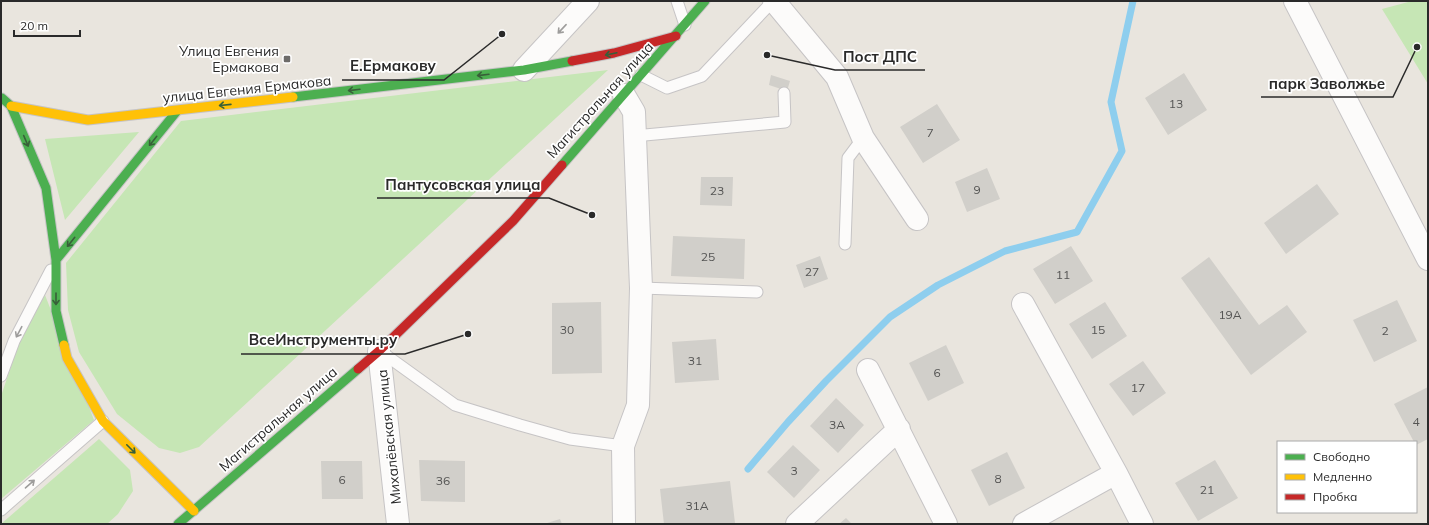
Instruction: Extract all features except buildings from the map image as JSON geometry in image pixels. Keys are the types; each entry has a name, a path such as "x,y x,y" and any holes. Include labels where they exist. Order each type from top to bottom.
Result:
{"main road":[{"name":"Магистральная улица","path":"178,524 379,350 513,221 705,1"},
{"name":"улица Евгения Ермакова","path":"10,106 88,120 177,111 524,70 614,53 676,36"},
{"path":"1,98 10,106 46,188 56,260 56,312 67,358 103,421 194,511"},
{"path":"56,260 177,111"}],"street":[{"path":"524,70 588,1"},
{"path":"774,1 837,77 863,138 917,219"},
{"path":"1295,1 1428,259"},
{"path":"624,95 634,112 641,288 638,405 623,446 624,524"},
{"path":"1023,304 1142,524"},
{"name":"Михалёвская улица","path":"379,350 398,524"},
{"path":"868,370 946,524"},
{"path":"797,524 899,429"},
{"path":"1024,524 1116,474"}],"lane":[{"path":"677,1 685,25"},
{"path":"641,76 668,88 702,76 774,1"},
{"path":"634,136 785,122 784,93"},
{"path":"845,244 848,158 863,138"},
{"path":"1,376 14,341 56,260"},
{"path":"641,288 757,292"},
{"path":"379,350 455,405 570,439 623,446"},
{"path":"1,510 103,421"}],"green space":[{"path":"1412,1 1428,1 1428,84 1382,9"},
{"path":"608,70 199,447 180,453 159,448 117,414 79,352 68,310 66,263 181,121"},
{"path":"139,132 65,220 45,139"},
{"path":"45,295 94,420 1,499 1,396 20,340"},
{"path":"99,439 130,470 133,491 118,514 107,524 1,524"}],"waterway":[{"path":"748,469 788,422 826,381 890,317 938,285 1005,251 1077,232 1122,151 1111,102 1133,1"}],"traffic: fast":[{"path":"562,165 705,1"},
{"path":"293,97 524,70 572,61"},
{"path":"2,98 11,106 46,188 56,260 56,311 64,345"},
{"path":"56,260 177,111"},
{"path":"178,524 358,369"}],"traffic: slow":[{"path":"11,106 88,120 293,97"},
{"path":"64,345 67,358 103,421 194,511"}],"traffic: jam":[{"path":"572,61 614,53 676,36"},
{"path":"358,369 379,351 513,221 562,165"}],"place":[{"name":"Е.Ермакову","path":"502,34"},
{"name":"парк Заволжье","path":"1417,47"},
{"name":"Пост ДПС","path":"767,55"},
{"name":"Улица Евгения Ермакова","path":"287,59"},
{"name":"Пантусовская улица","path":"592,215"},
{"name":"ВсеИнструменты.ру","path":"468,334"}]}
